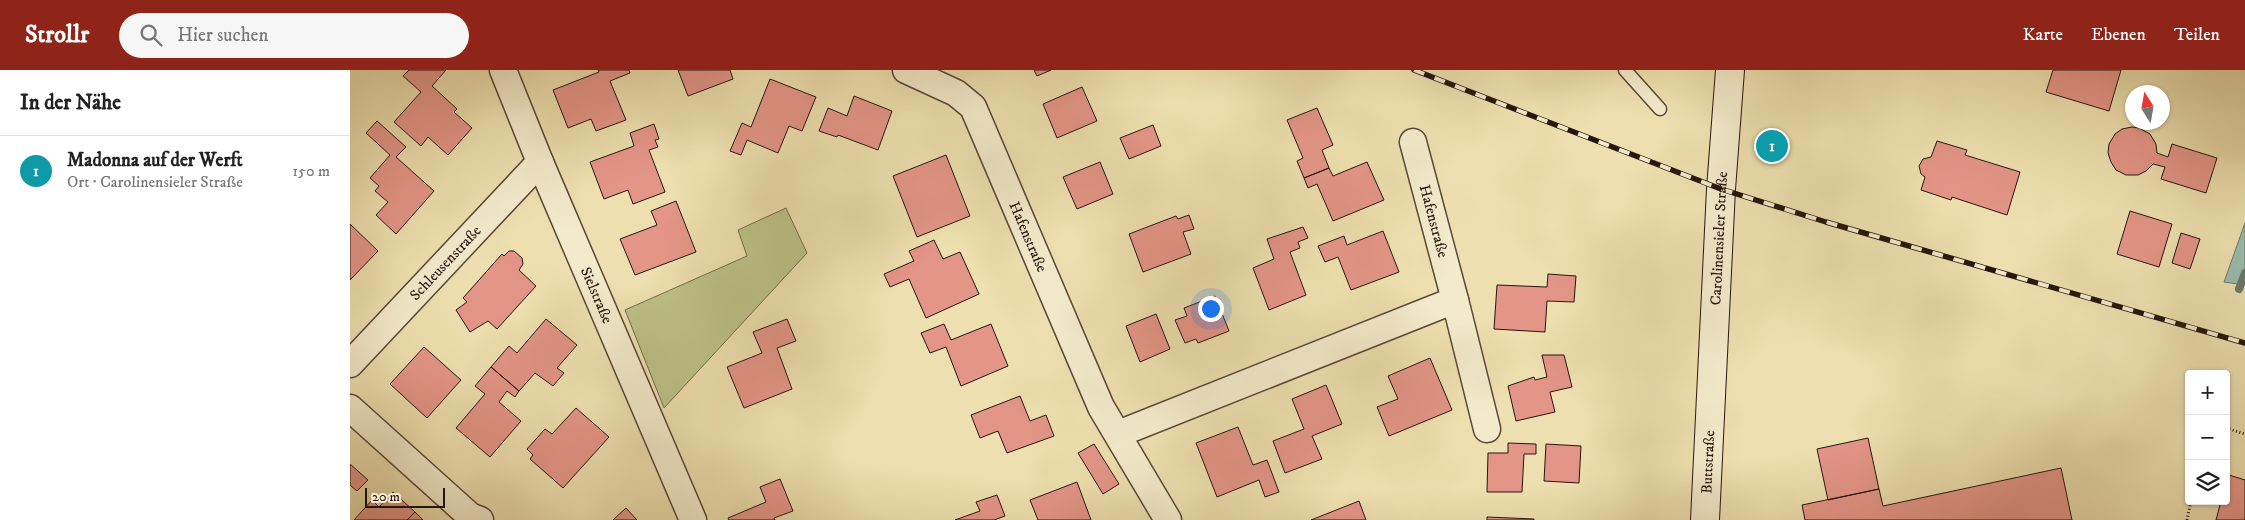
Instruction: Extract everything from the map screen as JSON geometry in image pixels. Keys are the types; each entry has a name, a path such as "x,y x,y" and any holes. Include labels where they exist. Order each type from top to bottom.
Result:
{"street":[{"name":"Sielstraße","path":"503,70 540,162 693,520"},
{"name":"Hafenstraße","path":"906,70 956,93 973,107 1002,172 1078,357 1101,406 1168,520"},
{"name":"Carolinensieler Straße","path":"1711,406 1721,189 1730,70"},
{"name":"Hafenstraße","path":"1413,142 1487,429"},
{"name":"Schleusenstraße","path":"350,364 540,162"},
{"path":"1118,434 1455,300"},
{"name":"Buttstraße","path":"1705,520 1711,406"},
{"path":"350,408 470,516 480,520"}],"lane":[{"path":"1625,70 1660,109"}],"path":[{"path":"2230,429 2245,434"},
{"path":"2187,520 2190,505"}],"green space":[{"path":"786,208 807,253 664,408 625,310 747,256 738,230"}],"shaded area":[{"path":"2245,223 2245,285 2224,282"}],"building":[{"path":"409,70 446,70 432,86 457,109 454,112 472,128 448,155 428,137 421,146 394,122 421,92 403,76"},
{"path":"598,70 629,70 630,73 610,81 626,120 596,131 591,119 568,128 553,90 599,72"},
{"path":"678,70 730,70 733,79 688,96"},
{"path":"1034,70 1051,70 1037,76"},
{"path":"2053,70 2121,70 2109,111 2046,92"},
{"path":"770,79 816,97 802,131 789,126 778,153 747,140 741,155 730,151 742,123 751,127"},
{"path":"1082,87 1097,121 1057,138 1043,104"},
{"path":"854,96 892,111 878,150 838,135 837,137 819,131 828,108 847,116"},
{"path":"1317,108 1333,145 1322,150 1329,168 1304,178 1297,161 1303,158 1287,120"},
{"path":"377,121 406,147 396,157 434,191 396,234 376,215 388,202 375,191 379,186 370,178 390,155 366,133"},
{"path":"654,124 659,139 655,140 658,147 649,150 665,192 633,204 628,190 604,199 590,162 634,146 630,133"},
{"path":"1153,125 1161,146 1129,159 1120,138"},
{"path":"2122,129 2143,130 2150,134 2156,144 2157,153 2168,157 2172,144 2217,158 2206,193 2161,179 2165,167 2153,164 2146,171 2138,175 2126,175 2116,170 2108,153 2109,144 2115,134"},
{"path":"1937,141 1967,150 1965,155 2020,172 2007,215 1952,197 1951,200 1921,190 1925,177 1921,174 1919,166 1923,159 1931,157"},
{"path":"946,155 970,216 917,237 893,176"},
{"path":"1100,162 1113,194 1077,209 1063,177"},
{"path":"1367,162 1384,200 1333,221 1317,184 1308,188 1304,178 1329,168 1333,176"},
{"path":"676,201 696,252 635,275 620,239 657,225 651,211"},
{"path":"2130,211 2172,224 2159,267 2117,254"},
{"path":"1189,215 1194,229 1183,232 1191,254 1143,272 1129,234 1176,216 1178,219"},
{"path":"350,224 378,251 350,280"},
{"path":"1303,227 1308,238 1298,242 1300,248 1290,252 1306,295 1269,310 1253,268 1274,259 1267,239"},
{"path":"1383,231 1399,272 1351,290 1338,257 1325,262 1318,246 1344,236 1347,245"},
{"path":"2181,233 2200,239 2190,269 2172,263"},
{"path":"934,240 943,259 960,252 979,294 926,318 909,279 890,287 884,274 914,261 909,251"},
{"path":"509,251 514,251 522,258 523,264 519,270 536,286 497,329 488,321 470,332 456,310 467,302 463,298 502,254 504,256"},
{"path":"1548,274 1576,276 1574,302 1547,301 1545,332 1494,329 1497,285 1547,287"},
{"path":"1215,296 1229,331 1198,343 1196,339 1185,343 1175,320 1187,316 1184,308"},
{"path":"1156,314 1170,349 1140,362 1126,326"},
{"path":"546,319 577,345 557,368 564,373 553,386 535,373 519,391 491,367 509,346 517,353"},
{"path":"787,319 796,341 777,348 792,389 744,408 727,367 762,353 753,332"},
{"path":"944,324 951,340 991,324 1008,366 961,386 946,347 930,353 921,333"},
{"path":"424,347 461,380 427,418 390,384"},
{"path":"1542,355 1564,355 1572,387 1550,392 1555,412 1516,421 1508,386 1534,377 1535,380 1547,377"},
{"path":"1430,358 1452,410 1389,436 1377,407 1398,399 1388,376"},
{"path":"491,367 519,391 515,397 507,391 499,402 521,421 490,457 456,428 485,394 475,386"},
{"path":"1326,385 1342,424 1312,436 1322,459 1285,473 1273,441 1304,429 1292,399"},
{"path":"1020,396 1030,421 1046,415 1054,436 1007,453 998,431 980,438 971,415"},
{"path":"576,408 609,437 563,488 530,459 533,455 527,449 545,429 552,434"},
{"path":"1238,427 1253,465 1267,460 1279,492 1265,497 1259,480 1217,497 1196,443"},
{"path":"1868,438 1879,489 1828,500 1817,449"},
{"path":"1508,443 1536,444 1536,454 1524,454 1522,492 1487,492 1488,453 1508,453"},
{"path":"1094,444 1119,484 1103,494 1078,453"},
{"path":"1546,444 1581,446 1579,483 1544,481"},
{"path":"350,464 368,480 357,491 350,485"},
{"path":"2061,468 2072,520 1805,520 1802,505 1879,489 1883,506"},
{"path":"2230,475 2245,480 2245,520 2216,520 2220,505 2230,505"},
{"path":"780,479 793,511 774,518 775,520 729,520 728,518 766,502 760,487"},
{"path":"1077,482 1091,520 1038,520 1030,500"},
{"path":"393,492 415,512 407,520 354,520 372,500 379,507"},
{"path":"997,495 1005,516 994,520 955,520 980,511 976,502"},
{"path":"1359,501 1366,520 1311,520"},
{"path":"626,508 637,520 613,520"},
{"path":"415,512 423,520 407,520"},
{"path":"1487,517 1534,519 1534,520 1487,520"}],"waterway":[{"path":"2239,289 2245,273"}],"railway":[{"path":"1414,70 1721,189 1826,222 2245,343"}],"place":[{"name":"Madonna auf der Werft","path":"1772,146"}]}
